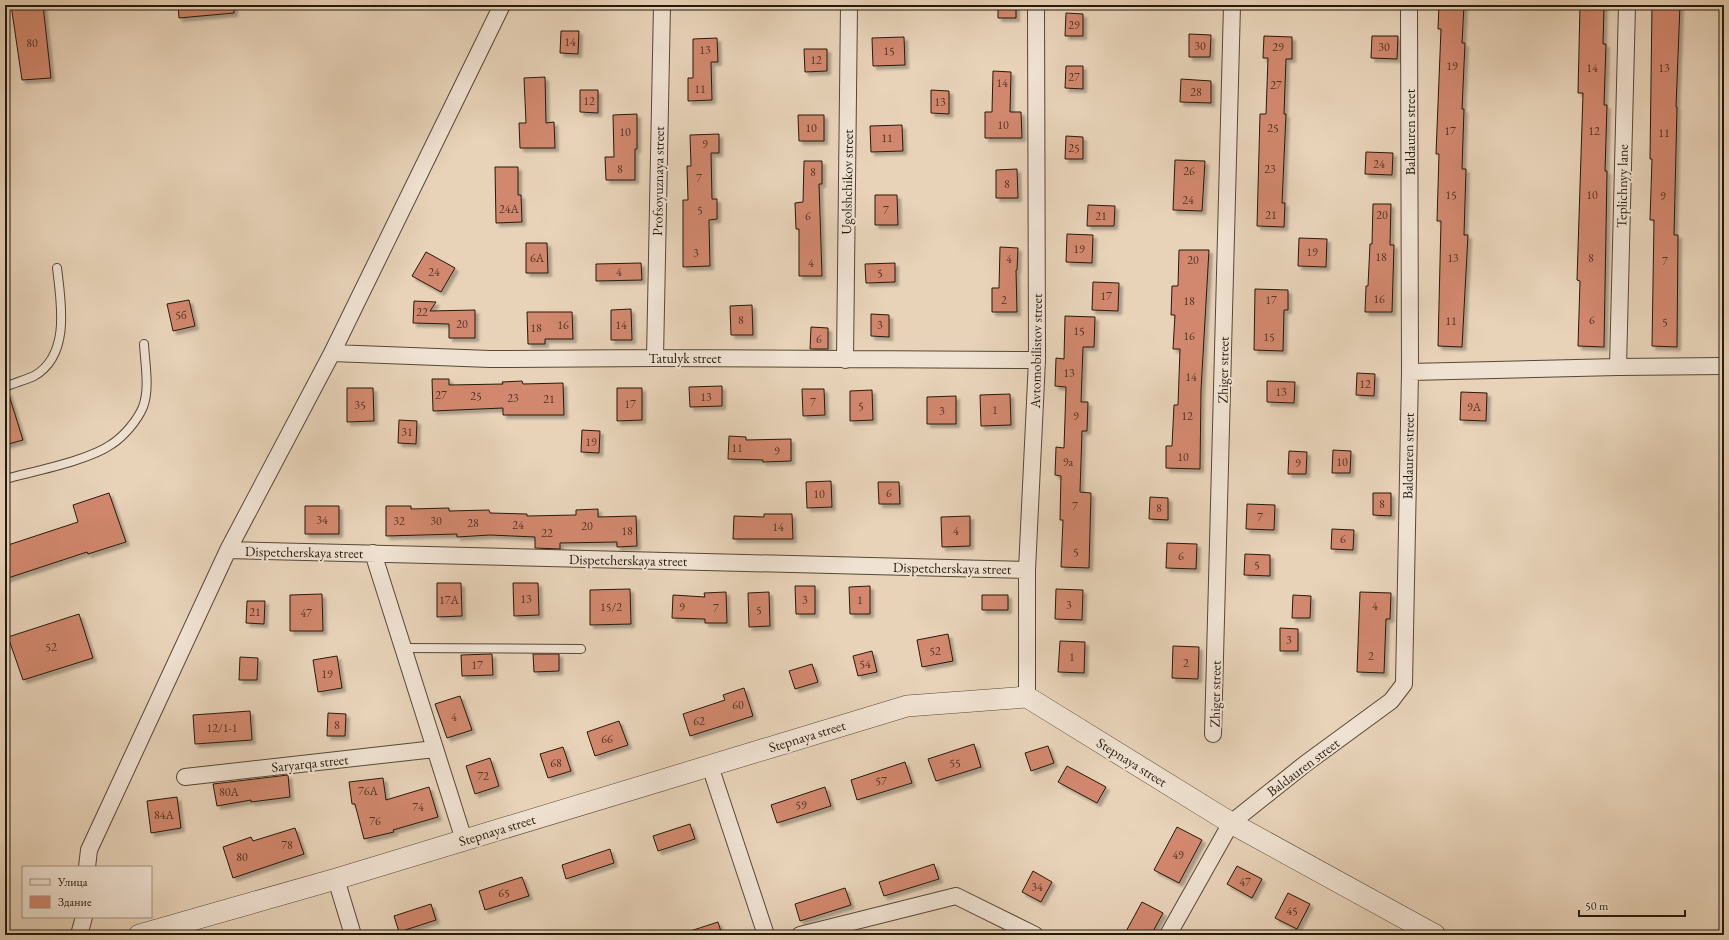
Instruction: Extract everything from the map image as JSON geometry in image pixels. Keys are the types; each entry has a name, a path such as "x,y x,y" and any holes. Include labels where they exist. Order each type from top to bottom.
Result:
{"street":[{"path":"87,866 89,850 228,550 332,353 502,5"},
{"name":"Profsoyuznaya street","path":"654,358 662,5"},
{"name":"Ugolshchikov street","path":"845,360 849,5"},
{"name":"Avtomobilistov street","path":"1027,697 1027,570 1037,360 1036,5"},
{"name":"Zhiger street","path":"1214,734 1232,5"},
{"name":"Baldauren street","path":"1231,823 1305,764 1391,701 1404,684 1410,372 1410,5"},
{"name":"Teplichnyy lane","path":"1618,367 1626,5"},
{"name":"Tatulyk street","path":"332,353 490,359 654,358 1037,360"},
{"path":"1410,372 1724,366"},
{"name":"Dispetcherskaya street","path":"228,550 1027,570"},
{"path":"373,553 464,840"},
{"name":"Stepnaya street","path":"139,935 336,879 908,706 1027,697 1231,823 1435,935"},
{"name":"Saryarqa street","path":"185,777 435,749"},
{"path":"710,766 766,935"},
{"path":"1168,935 1231,823"},
{"path":"336,879 353,935"},
{"path":"800,935 956,896 1035,935"},
{"path":"79,935 84,918"}],"lane":[{"path":"5,387 34,375 44,367 54,354 61,334 62,313 57,268"},
{"path":"5,479 86,456 112,445 131,427 143,407 147,388 144,344"},
{"path":"403,648 581,649"}],"building":[{"path":"11,5 43,5 51,78 22,80"},
{"path":"178,5 234,5 234,13 179,18"},
{"path":"998,5 1016,5 1016,18 998,18"},
{"path":"1439,5 1464,5 1462,43 1465,43 1462,109 1464,109 1462,169 1466,169 1464,235 1468,235 1462,347 1438,346 1441,221 1437,221 1439,154 1436,154 1441,29 1438,29"},
{"path":"1580,5 1604,5 1603,44 1606,44 1604,105 1607,105 1605,171 1607,171 1604,347 1578,346 1580,281 1577,280 1583,93 1578,93"},
{"path":"1652,5 1680,5 1676,107 1674,235 1678,235 1677,347 1652,346 1654,220 1650,220 1652,159 1650,159"},
{"path":"1066,13 1083,14 1083,36 1065,36"},
{"path":"561,31 579,31 578,54 560,53"},
{"path":"1189,34 1211,35 1210,57 1189,57"},
{"path":"1264,36 1292,37 1292,59 1286,59 1284,114 1286,114 1282,203 1285,203 1284,227 1257,226 1260,114 1266,114 1268,58 1263,58"},
{"path":"1372,36 1398,36 1397,59 1371,58"},
{"path":"904,37 905,65 873,66 872,38"},
{"path":"717,38 718,62 711,62 712,100 688,101 688,78 693,78 693,39"},
{"path":"804,49 827,49 827,71 805,72"},
{"path":"1066,66 1083,66 1083,89 1065,88"},
{"path":"993,71 1011,72 1010,112 1021,112 1022,138 985,138 985,112 992,112"},
{"path":"545,77 546,123 554,122 555,148 520,148 519,123 526,123 524,78"},
{"path":"1181,79 1211,81 1211,103 1180,102"},
{"path":"580,90 598,90 598,113 580,112"},
{"path":"931,90 949,91 949,114 931,113"},
{"path":"637,114 635,180 606,180 605,157 614,157 613,115"},
{"path":"798,115 824,115 824,141 799,141"},
{"path":"902,125 903,151 871,152 870,126"},
{"path":"719,134 719,153 711,153 712,199 717,199 717,219 709,220 710,266 683,267 683,200 688,200 687,166 691,166 690,135"},
{"path":"1066,136 1083,137 1083,159 1065,159"},
{"path":"1366,152 1393,153 1392,175 1365,174"},
{"path":"1175,160 1205,161 1202,211 1173,210"},
{"path":"804,161 822,161 822,184 819,184 822,276 799,276 799,229 796,229 795,203 803,202"},
{"path":"495,167 518,167 518,195 521,195 522,222 496,223"},
{"path":"1017,169 1018,198 996,198 996,170"},
{"path":"875,195 897,195 898,225 875,225"},
{"path":"1373,204 1391,204 1390,245 1394,245 1392,312 1365,312 1370,244 1372,244"},
{"path":"1088,205 1115,206 1114,226 1087,226"},
{"path":"1067,234 1093,235 1092,263 1066,262"},
{"path":"1299,238 1327,239 1326,267 1298,266"},
{"path":"526,243 547,243 548,273 526,273"},
{"path":"1000,247 1018,248 1016,270 1017,312 992,312 992,288 999,288"},
{"path":"1179,250 1209,250 1201,390 1200,469 1166,468 1166,446 1172,446 1174,405 1178,405 1180,349 1173,349 1175,315 1171,315 1172,286 1178,286"},
{"path":"426,252 455,268 441,292 412,276"},
{"path":"641,263 642,280 596,281 596,264"},
{"path":"895,263 895,282 866,283 865,264"},
{"path":"1093,282 1119,283 1118,311 1092,310"},
{"path":"1255,289 1288,290 1288,310 1284,310 1283,351 1254,350"},
{"path":"189,300 195,326 173,331 167,304"},
{"path":"414,301 436,302 430,311 475,310 475,338 449,338 449,324 413,323"},
{"path":"752,305 753,335 731,335 730,306"},
{"path":"631,309 632,340 611,340 611,310"},
{"path":"527,312 572,312 573,339 545,339 545,344 528,344"},
{"path":"871,314 889,315 889,337 871,336"},
{"path":"1065,316 1095,317 1094,347 1083,347 1081,402 1088,402 1087,431 1082,431 1080,492 1091,493 1089,568 1061,567 1063,520 1060,520 1061,476 1055,475 1056,447 1064,448 1066,387 1055,386 1056,358 1064,359"},
{"path":"811,327 828,328 828,349 810,349"},
{"path":"1357,373 1375,374 1374,396 1356,395"},
{"path":"432,379 449,379 449,385 503,384 502,382 522,381 523,384 563,383 564,415 503,415 503,408 433,411"},
{"path":"1267,381 1295,382 1294,403 1267,402"},
{"path":"722,386 722,406 690,407 689,387"},
{"path":"347,388 373,388 374,421 347,422"},
{"path":"617,388 642,388 642,420 617,421"},
{"path":"802,389 824,389 825,415 803,416"},
{"path":"872,390 873,420 850,421 850,391"},
{"path":"5,392 8,392 23,440 5,445"},
{"path":"1461,392 1487,393 1486,421 1460,420"},
{"path":"1010,394 1011,425 981,426 980,395"},
{"path":"956,396 956,424 927,424 927,397"},
{"path":"399,420 417,421 416,444 398,443"},
{"path":"582,430 600,431 599,453 581,452"},
{"path":"729,436 746,437 746,440 791,439 791,461 763,462 763,460 728,459"},
{"path":"1333,450 1351,451 1350,473 1332,473"},
{"path":"1289,451 1307,452 1306,474 1288,474"},
{"path":"831,481 832,507 807,508 806,482"},
{"path":"878,482 899,482 900,504 879,504"},
{"path":"109,493 126,542 88,554 87,552 5,579 5,546 78,522 73,505"},
{"path":"1373,493 1391,493 1391,516 1373,515"},
{"path":"1150,497 1168,498 1168,520 1149,519"},
{"path":"1247,504 1275,505 1274,530 1246,529"},
{"path":"305,506 339,506 339,534 305,534"},
{"path":"386,506 411,506 411,509 449,508 449,511 489,510 490,513 527,514 527,516 576,515 576,510 598,509 598,517 636,516 637,546 617,547 617,542 560,543 560,549 535,548 535,537 490,535 457,537 457,534 386,536"},
{"path":"764,514 792,514 793,539 733,539 734,516 764,517"},
{"path":"970,516 970,546 942,547 941,517"},
{"path":"1332,529 1354,530 1353,550 1331,549"},
{"path":"1167,543 1197,544 1196,569 1166,568"},
{"path":"1245,554 1270,555 1270,576 1244,575"},
{"path":"437,583 461,583 462,616 437,617"},
{"path":"513,583 538,583 539,615 514,616"},
{"path":"795,586 815,586 815,614 796,614"},
{"path":"870,586 870,614 850,614 849,587"},
{"path":"630,589 631,624 590,625 590,590"},
{"path":"1056,589 1083,590 1082,620 1055,619"},
{"path":"726,592 727,623 705,623 705,619 672,618 673,595 705,597 704,593"},
{"path":"769,592 770,626 749,627 748,593"},
{"path":"1360,592 1391,593 1390,619 1386,619 1384,673 1357,672"},
{"path":"322,594 323,631 290,631 290,595"},
{"path":"982,595 1008,595 1008,610 982,610"},
{"path":"1293,595 1311,596 1310,618 1292,618"},
{"path":"247,601 265,601 264,624 246,623"},
{"path":"79,614 93,658 23,680 8,637"},
{"path":"1280,628 1298,629 1298,651 1280,651"},
{"path":"948,634 953,661 922,667 917,640"},
{"path":"1060,641 1085,642 1084,673 1058,672"},
{"path":"1173,646 1199,647 1198,679 1172,678"},
{"path":"872,651 877,672 858,676 853,656"},
{"path":"492,654 493,675 462,676 461,655"},
{"path":"533,654 559,654 559,671 534,672"},
{"path":"337,656 342,688 318,692 313,660"},
{"path":"240,657 258,658 257,680 239,680"},
{"path":"812,664 818,682 795,689 789,671"},
{"path":"744,688 753,716 690,736 683,714 725,700 723,695"},
{"path":"460,696 472,730 447,738 435,704"},
{"path":"250,711 252,740 195,744 193,715"},
{"path":"328,713 346,714 345,736 327,736"},
{"path":"619,721 628,745 595,756 587,732"},
{"path":"974,744 981,767 936,781 928,759"},
{"path":"1048,746 1054,763 1031,771 1025,753"},
{"path":"563,747 571,771 548,778 540,754"},
{"path":"490,758 499,786 475,794 466,766"},
{"path":"905,762 912,783 857,800 851,780"},
{"path":"1067,766 1106,787 1097,803 1058,782"},
{"path":"288,775 290,797 251,802 251,800 217,806 213,784"},
{"path":"383,778 386,800 429,787 438,817 393,830 394,832 364,839 355,804 352,804 349,782"},
{"path":"825,787 831,806 777,823 771,805"},
{"path":"177,797 181,828 151,833 147,801"},
{"path":"690,824 695,839 658,851 653,836"},
{"path":"1177,827 1202,840 1179,883 1154,870"},
{"path":"295,828 304,854 233,878 223,847 251,837 253,841"},
{"path":"610,849 614,863 566,879 562,865"},
{"path":"934,864 939,879 884,896 879,882"},
{"path":"1237,866 1262,879 1252,898 1227,884"},
{"path":"1033,871 1052,882 1041,902 1022,892"},
{"path":"522,877 529,896 485,910 479,891"},
{"path":"845,888 851,905 800,921 795,904"},
{"path":"1288,893 1310,904 1297,929 1275,918"},
{"path":"1142,902 1163,913 1151,935 1124,935"},
{"path":"431,904 436,920 399,932 394,916"},
{"path":"718,922 722,935 684,935 684,933"}]}
